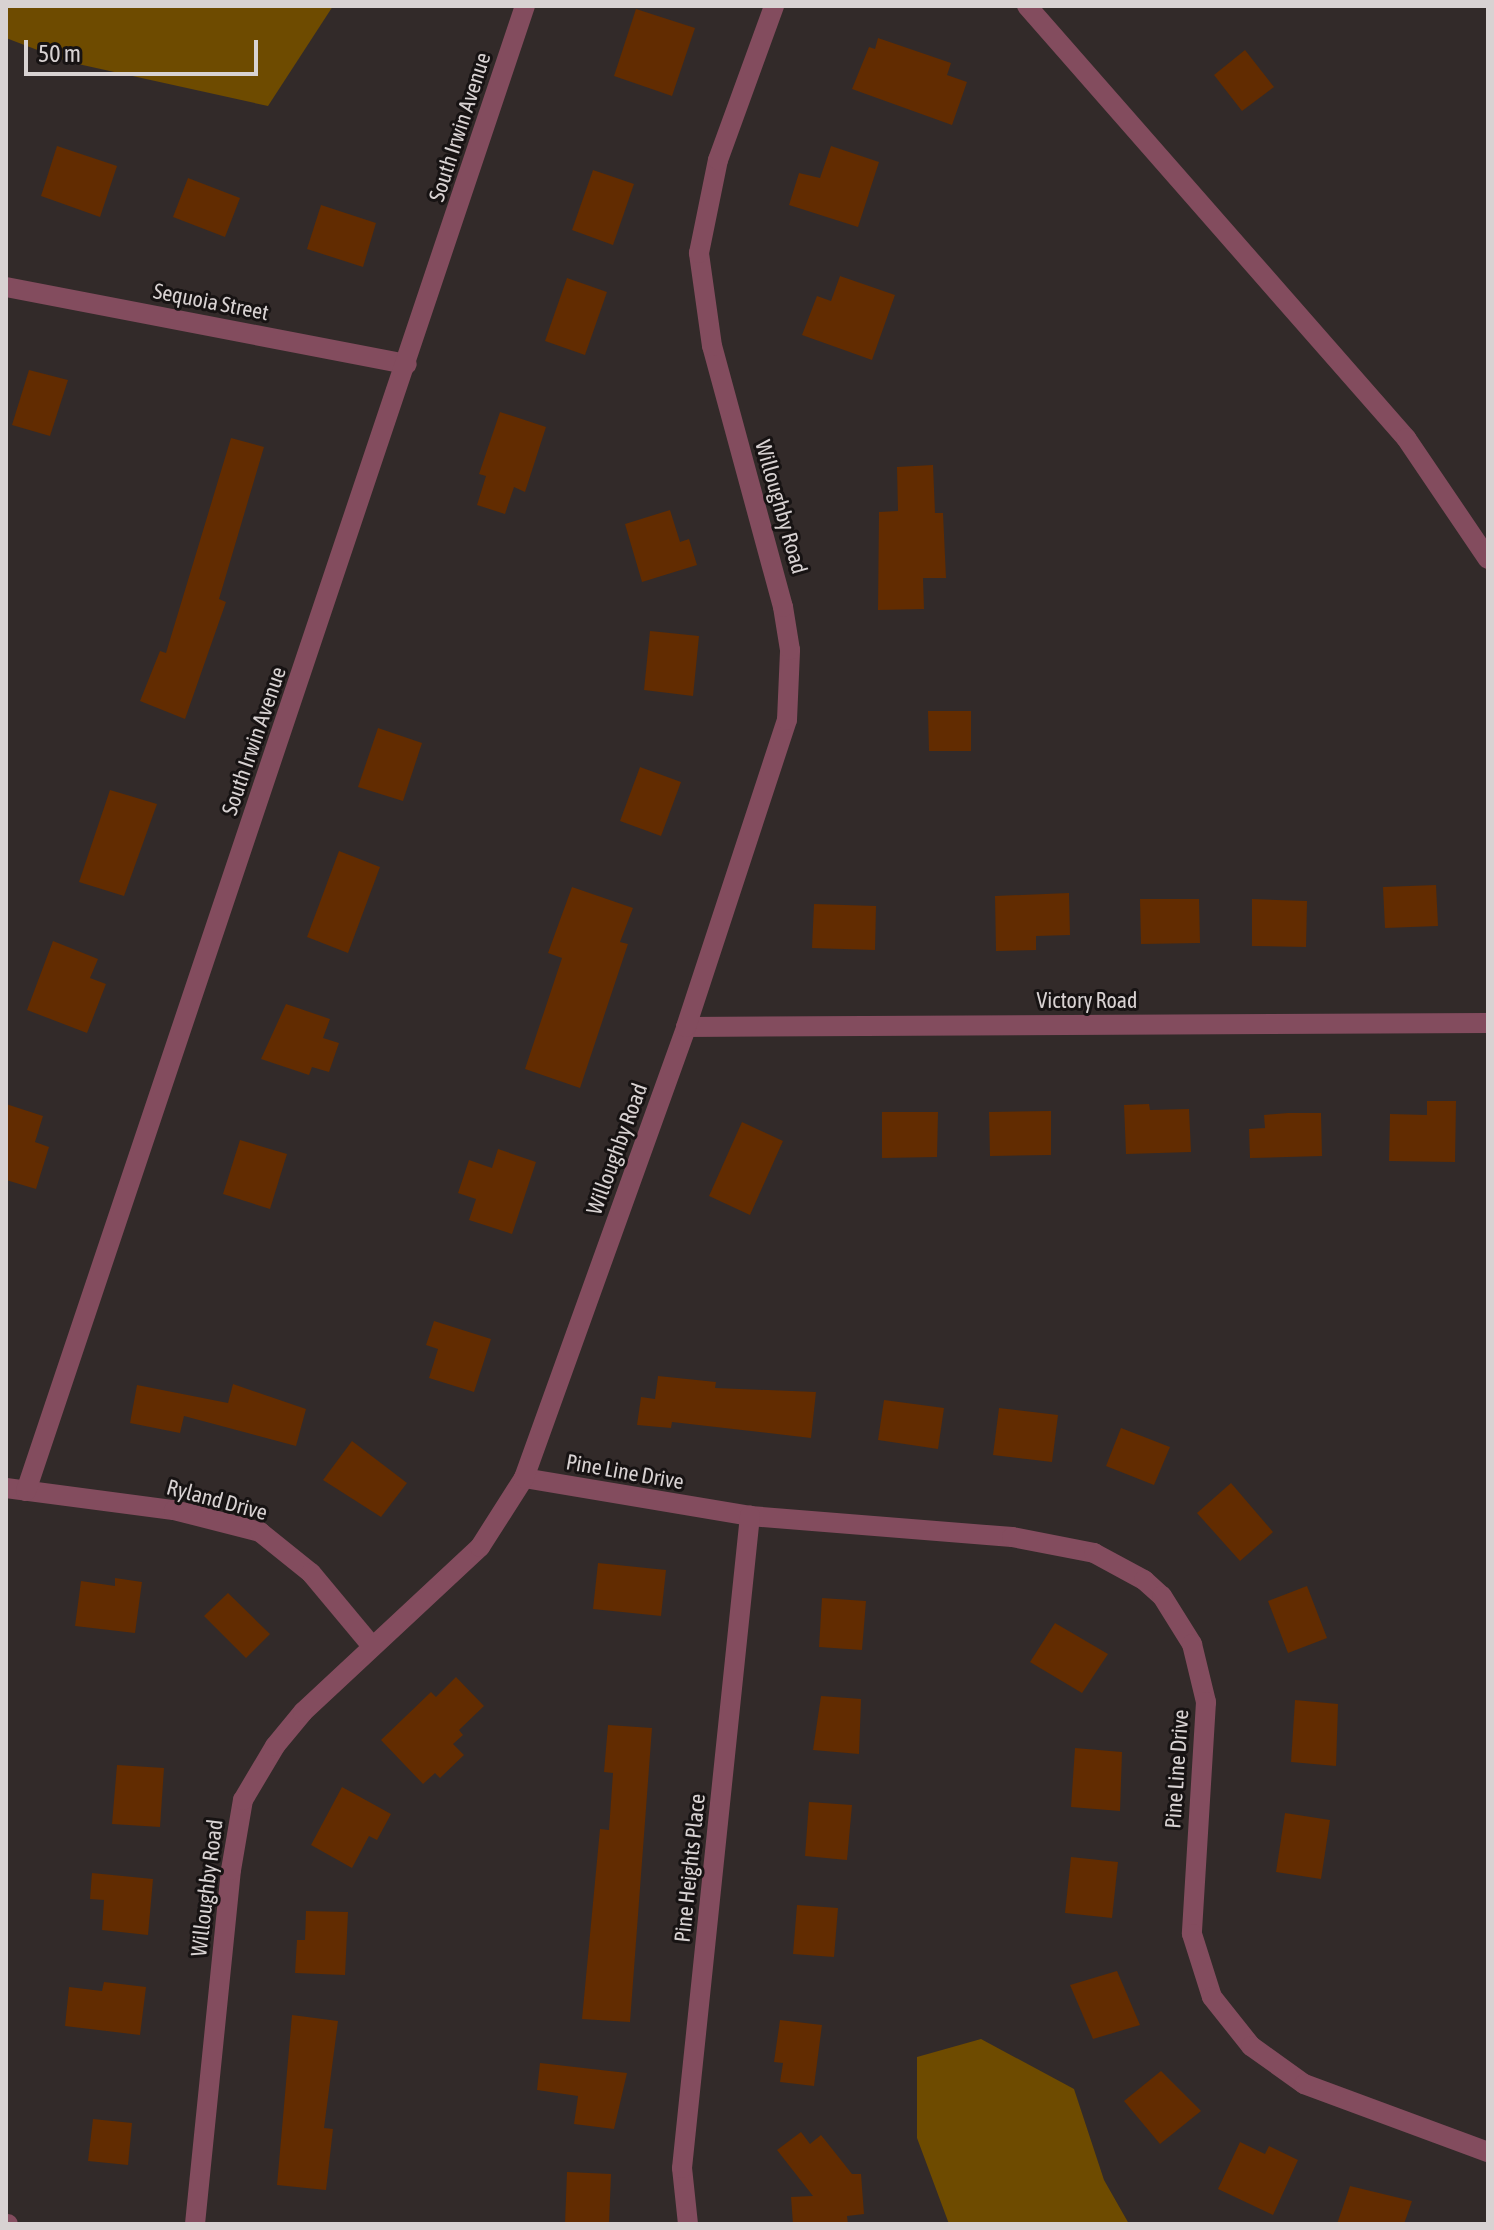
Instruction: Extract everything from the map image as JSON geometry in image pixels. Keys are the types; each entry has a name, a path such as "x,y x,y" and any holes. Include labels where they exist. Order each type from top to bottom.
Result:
{"street":[{"name":"South Irwin Avenue","path":"16,1489 407,364 525,6"},
{"name":"Willoughby Road","path":"195,2224 231,1870 243,1800 275,1746 303,1712 371,1645 480,1547 524,1478 686,1027 783,733 791,687 783,607 712,346 699,253 718,160 774,6"},
{"path":"1027,6 1406,438 1488,559"},
{"name":"Sequoia Street","path":"6,287 407,364"},
{"name":"Victory Road","path":"686,1027 1488,1023"},
{"name":"Pine Line Drive","path":"524,1478 750,1516 1025,1539 1094,1553 1144,1580 1162,1596 1192,1644 1206,1702 1192,1934 1212,1997 1251,2046 1304,2084 1488,2152"},
{"name":"Ryland Drive","path":"16,1489 174,1510 260,1532 311,1573 371,1645"},
{"name":"Pine Heights Place","path":"688,2224 682,2168 750,1516"}],"shaded area":[{"path":"6,6 333,6 268,106 69,62 6,38"},
{"path":"981,2039 1074,2089 1104,2180 1129,2224 949,2224 917,2138 917,2057"}],"building":[{"path":"636,9 695,28 672,96 614,76"},
{"path":"878,38 951,63 947,75 967,82 952,125 852,89 869,47 875,49"},
{"path":"1245,50 1274,87 1242,111 1214,75"},
{"path":"57,146 117,166 100,217 41,196"},
{"path":"831,146 879,162 858,227 789,205 799,173 820,178"},
{"path":"593,170 634,184 613,245 572,230"},
{"path":"188,178 240,198 225,237 173,217"},
{"path":"321,205 376,223 363,267 307,249"},
{"path":"840,276 895,295 872,360 802,335 817,296 831,301"},
{"path":"567,278 607,292 585,355 545,341"},
{"path":"29,370 68,380 50,436 12,425"},
{"path":"500,412 546,427 525,492 514,487 505,514 477,505 486,476 479,474"},
{"path":"231,438 264,447 219,599 226,602 185,719 140,701 160,651 166,653"},
{"path":"933,465 935,513 943,513 946,578 923,578 924,609 878,610 879,512 898,511 897,467"},
{"path":"670,510 680,542 689,539 697,565 642,582 625,524"},
{"path":"650,631 699,636 693,696 644,690"},
{"path":"928,711 971,711 971,751 929,751"},
{"path":"378,728 422,743 403,801 358,787"},
{"path":"640,767 681,782 661,836 620,821"},
{"path":"110,790 157,804 124,896 79,882"},
{"path":"339,851 380,867 348,953 307,937"},
{"path":"1436,885 1438,926 1385,928 1383,887"},
{"path":"572,887 633,908 620,942 628,944 580,1088 525,1069 562,958 548,953"},
{"path":"1069,893 1070,935 1036,936 1036,950 996,951 995,896"},
{"path":"1140,899 1199,899 1200,943 1141,944"},
{"path":"1252,899 1307,901 1306,947 1252,946"},
{"path":"814,904 876,906 875,950 812,948"},
{"path":"53,941 98,959 90,978 106,984 87,1033 27,1010"},
{"path":"286,1004 330,1019 323,1038 339,1043 329,1072 312,1067 309,1075 261,1059"},
{"path":"1427,1101 1456,1101 1455,1162 1389,1161 1390,1114 1427,1115"},
{"path":"6,1104 43,1116 35,1142 49,1147 36,1189 6,1180"},
{"path":"1149,1104 1150,1110 1189,1109 1191,1152 1126,1154 1124,1105"},
{"path":"1051,1111 1051,1155 990,1156 989,1112"},
{"path":"882,1112 938,1112 937,1157 882,1158"},
{"path":"1321,1113 1322,1156 1250,1158 1249,1129 1265,1128 1264,1115"},
{"path":"742,1122 783,1141 750,1215 709,1196"},
{"path":"240,1140 287,1154 270,1209 223,1194"},
{"path":"498,1149 536,1162 512,1234 469,1220 476,1199 458,1193 469,1160 492,1168"},
{"path":"434,1321 491,1339 474,1392 429,1378 438,1349 426,1345"},
{"path":"658,1376 716,1382 715,1388 816,1392 811,1438 672,1422 671,1428 637,1425 641,1397 655,1399"},
{"path":"233,1384 306,1409 296,1446 184,1416 180,1433 130,1423 137,1385 228,1403"},
{"path":"884,1400 944,1408 938,1449 878,1440"},
{"path":"999,1408 1058,1415 1052,1462 993,1455"},
{"path":"1121,1428 1170,1447 1154,1485 1106,1466"},
{"path":"352,1441 407,1483 381,1517 323,1480"},
{"path":"1231,1483 1273,1532 1240,1561 1197,1513"},
{"path":"598,1563 666,1570 661,1616 593,1609"},
{"path":"115,1578 142,1582 135,1633 75,1626 81,1581 115,1586"},
{"path":"1307,1586 1327,1638 1288,1653 1268,1601"},
{"path":"228,1593 270,1634 246,1658 204,1616"},
{"path":"822,1598 866,1601 862,1650 819,1647"},
{"path":"1055,1623 1108,1654 1082,1693 1030,1662"},
{"path":"456,1677 484,1706 459,1730 463,1735 453,1744 464,1755 440,1778 435,1773 423,1784 381,1740 431,1692 436,1697"},
{"path":"821,1696 861,1699 859,1754 813,1750"},
{"path":"1295,1700 1338,1704 1336,1766 1291,1762"},
{"path":"608,1725 652,1728 630,2022 582,2019 600,1829 609,1830 613,1773 604,1772"},
{"path":"1075,1748 1122,1752 1120,1811 1071,1807"},
{"path":"117,1765 164,1768 160,1827 112,1824"},
{"path":"342,1787 391,1814 377,1840 369,1836 352,1868 311,1845"},
{"path":"809,1802 852,1805 847,1860 805,1856"},
{"path":"1285,1813 1330,1820 1321,1879 1276,1872"},
{"path":"1071,1857 1118,1862 1112,1918 1065,1913"},
{"path":"92,1873 153,1879 148,1935 102,1930 104,1900 90,1899"},
{"path":"797,1905 838,1908 834,1957 793,1954"},
{"path":"306,1911 348,1912 345,1975 295,1973 297,1940 305,1940"},
{"path":"1117,1971 1140,2025 1093,2039 1070,1985"},
{"path":"104,1982 146,1987 140,2035 65,2026 69,1987 102,1991"},
{"path":"292,2015 338,2021 324,2128 333,2129 326,2190 277,2185"},
{"path":"780,2020 822,2025 814,2086 780,2082 783,2063 774,2062"},
{"path":"540,2063 627,2073 614,2129 574,2124 578,2096 537,2090"},
{"path":"1161,2071 1201,2111 1160,2144 1124,2101"},
{"path":"93,2119 132,2123 128,2165 88,2161"},
{"path":"801,2132 810,2144 821,2135 852,2174 861,2174 864,2214 847,2216 848,2224 793,2224 791,2197 813,2196 777,2150"},
{"path":"1240,2142 1265,2154 1269,2146 1298,2160 1273,2215 1218,2189"},
{"path":"567,2172 611,2174 609,2224 565,2224"},
{"path":"1350,2186 1412,2201 1404,2224 1337,2224"}]}
